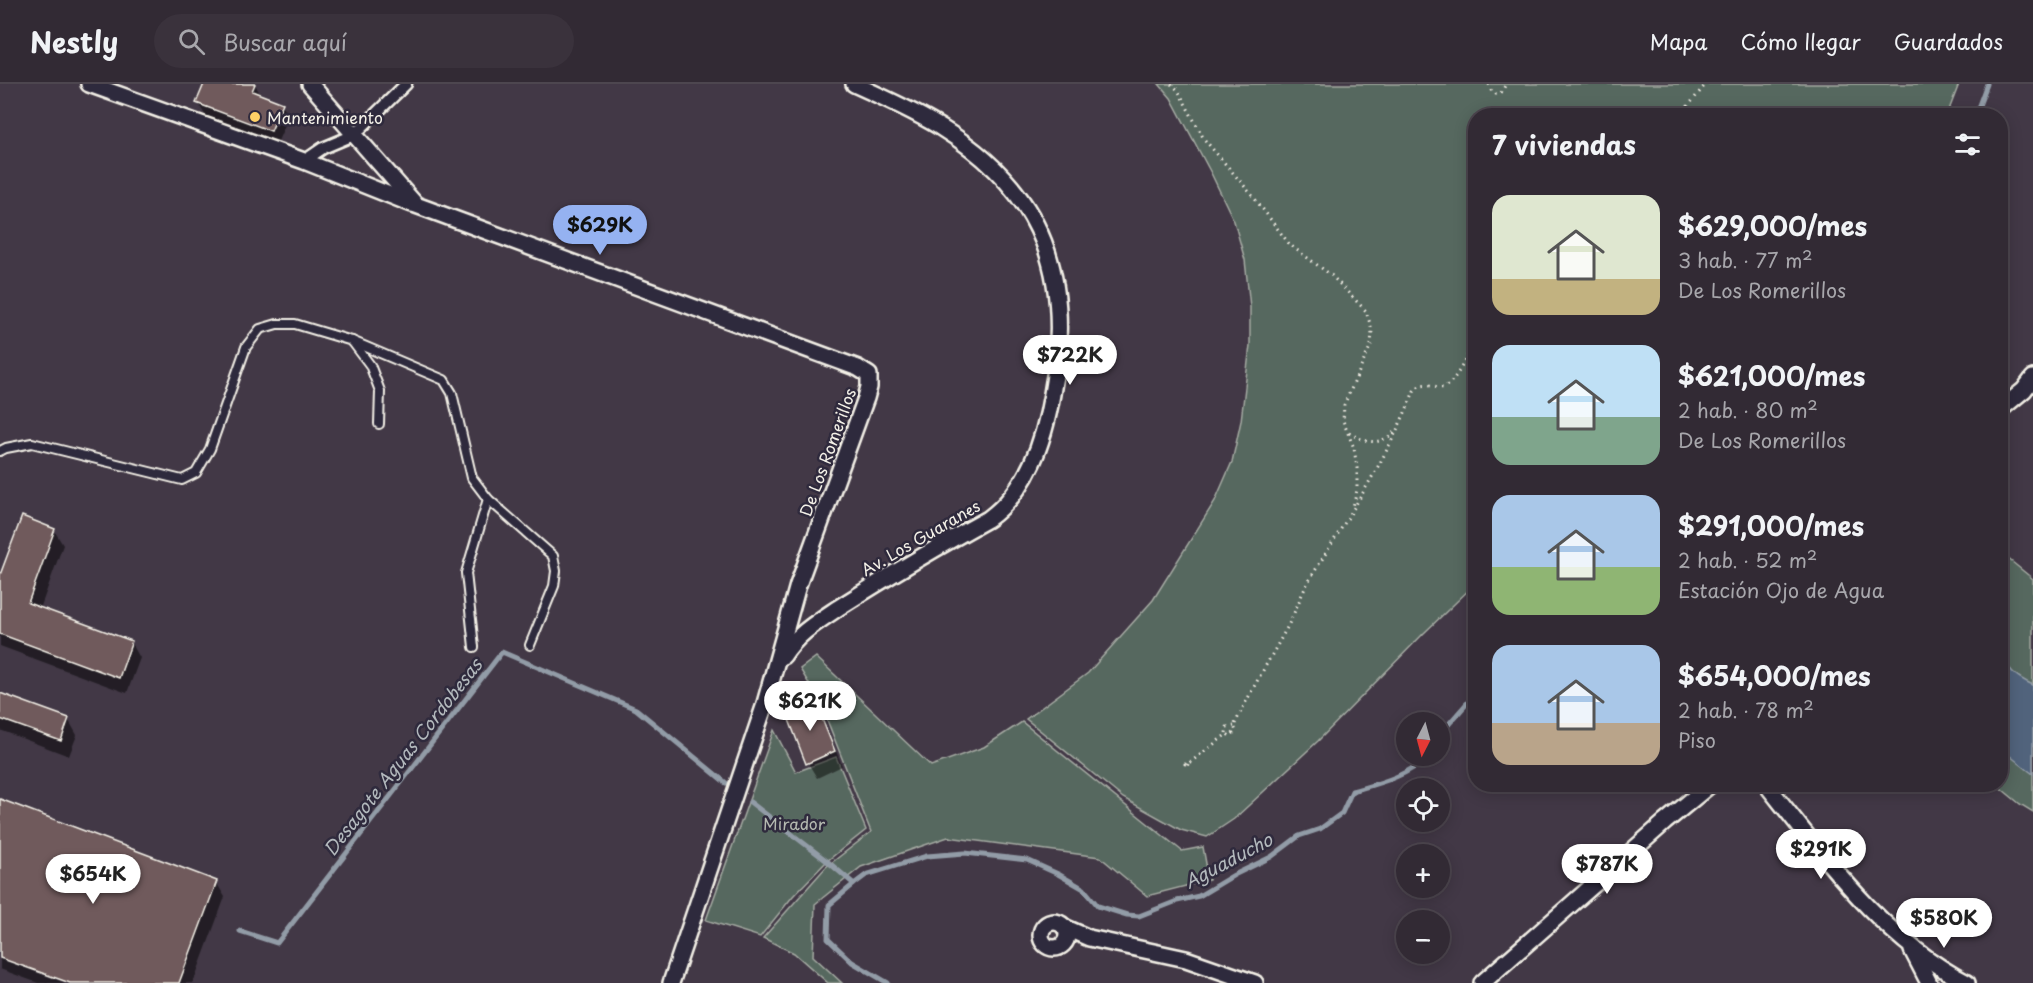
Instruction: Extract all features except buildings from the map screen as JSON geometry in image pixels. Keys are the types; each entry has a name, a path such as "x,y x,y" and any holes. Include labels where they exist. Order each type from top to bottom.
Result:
{"street":[{"path":"89,84 304,161 416,205"},
{"name":"De Los Romerillos","path":"310,84 416,205 858,368 868,375 869,387 866,398 798,585 778,663 671,983"},
{"path":"304,161 330,144 354,135 406,84"},
{"name":"Av. Los Guaranes","path":"778,663 799,635 819,620 1002,508 1016,492 1039,448 1048,418 1056,374 1059,318 1055,277 1044,239 1023,202 1004,177 979,154 944,129 854,84"},
{"path":"2008,404 2030,388"},
{"path":"1482,983 1701,792"},
{"path":"1772,792 1840,877 1876,916 1909,945 1964,982"},
{"path":"1089,938 1050,947 1043,942 1041,934 1051,923 1058,923 1089,938 1185,960 1255,983"},
{"path":"1062,945 1066,938 1064,927"},
{"path":"1909,945 1929,983"}],"lane":[{"path":"0,451 32,443 182,480 196,473 210,449 246,346 260,329 277,324 296,324 352,341 444,380 452,393 472,478 488,499 553,556 556,571 554,586 530,645"},
{"path":"352,341 370,365 380,391 379,424"},
{"path":"474,647 466,573 488,499"}],"path":[{"path":"1172,84 1178,90 1204,139 1252,195 1290,245 1331,275 1366,311 1372,330 1371,345 1344,405 1342,421 1354,448 1357,468 1357,490 1352,512"},
{"path":"1489,84 1491,90 1496,94 1501,93 1506,84"},
{"path":"1686,108 1706,84"},
{"path":"1188,764 1227,734 1230,736 1233,734 1236,728 1234,726 1309,581 1352,512 1418,386 1425,384 1443,388 1449,385 1468,354"},
{"path":"1347,432 1363,441 1377,442 1388,438 1397,429"},
{"path":"1227,734 1227,727 1234,726"}],"green space":[{"path":"1159,84 1959,84 1950,108 1468,108 1468,591 1318,741 1234,819 1207,837 1181,830 1123,798 1026,719 1088,673 1153,600 1215,501 1232,462 1241,421 1250,345 1250,307 1245,260 1234,221 1171,98"},
{"path":"2008,559 2033,579 2033,812 2005,792 2008,792"},
{"path":"816,657 931,766 984,747 1022,722 1182,851 1203,847 1209,880 1147,896 1100,857 948,837 861,867 815,904 813,956 842,983 828,983 794,953 763,938 826,867 871,832 820,702 800,669"},
{"name":"Mirador","path":"774,730 796,772 836,757 866,830 827,861 793,896 760,937 706,920"}],"water":[{"path":"2008,666 2022,679 2033,685 2033,774 2008,754"}],"waterway":[{"name":"Aguaducho","path":"1978,108 1987,84"},
{"name":"Desagote Aguas Cordobesas","path":"240,931 277,943 502,652 636,709 726,783"},
{"name":"Aguaducho","path":"1450,723 1468,702"},
{"name":"Aguaducho","path":"854,884 866,875 927,856 965,853 1027,860 1084,889 1098,906 1127,915 1139,916 1177,901 1199,896 1271,857 1299,836 1320,829 1342,813 1352,791 1384,782 1416,766"},
{"name":"Desagote Aguas Cordobesas","path":"750,802 854,884 829,905 828,939 852,962 888,983"}],"place":[{"name":"Mantenimiento","path":"255,117"}]}
